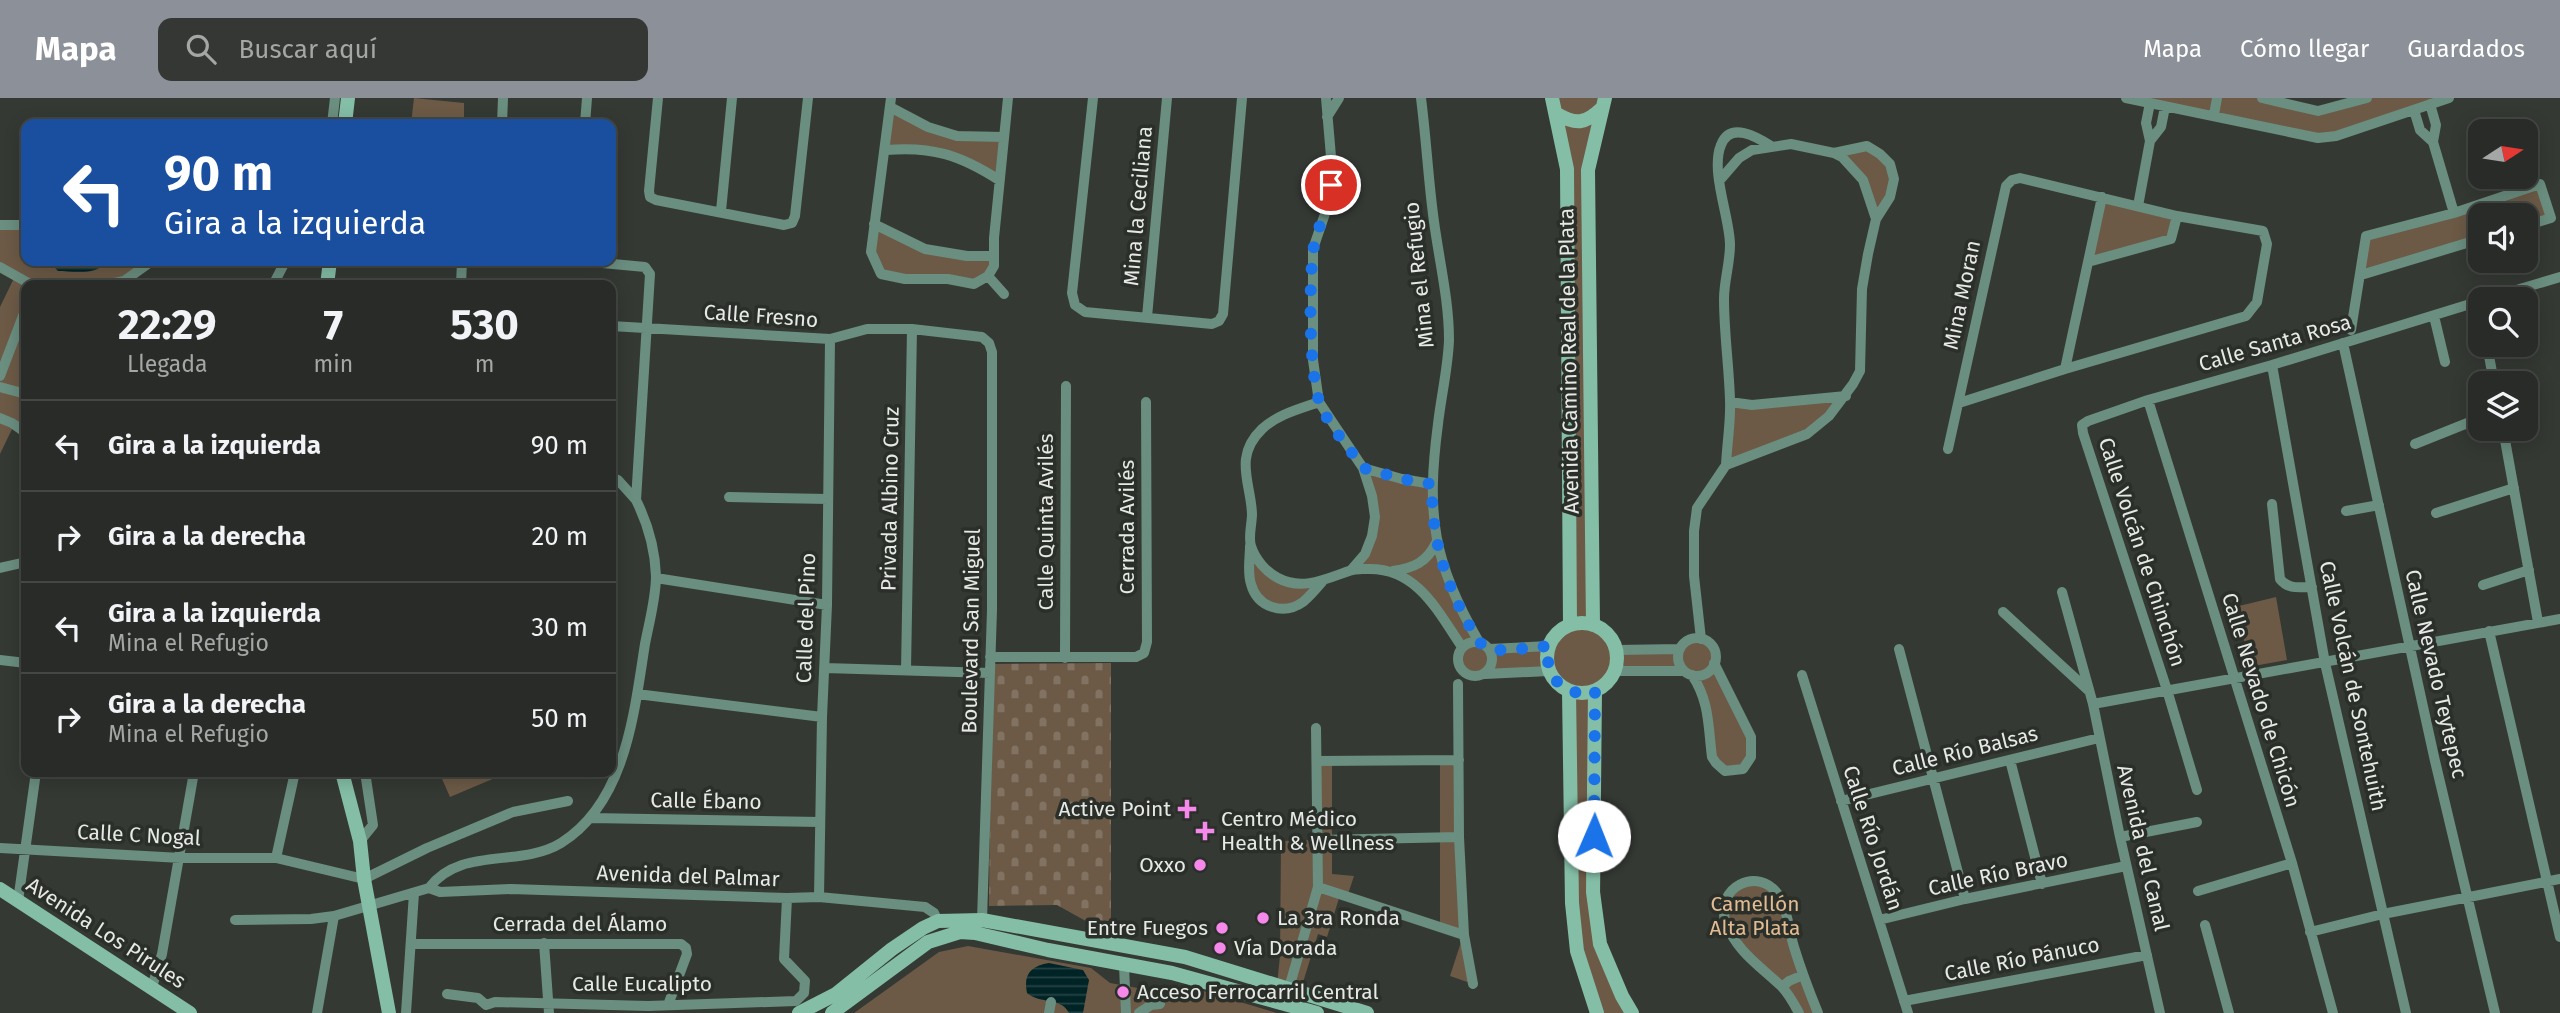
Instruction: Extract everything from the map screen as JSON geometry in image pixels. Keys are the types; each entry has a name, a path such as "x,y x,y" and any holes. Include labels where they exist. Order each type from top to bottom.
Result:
{"main road":[{"path":"346,119 348,98"},
{"name":"Avenida Camino Real de la Plata","path":"1552,98 1567,169 1570,625"},
{"path":"1557,114 1573,123 1583,122 1591,119 1603,104"},
{"name":"Avenida Camino Real de la Plata","path":"1593,625 1588,170 1603,104"},
{"path":"1570,625 1593,625 1604,631 1616,650 1614,671 1609,680 1595,691 1569,691 1556,681 1549,671 1549,646 1559,631 1570,625"},
{"path":"1569,691 1572,903 1577,951 1597,1013"},
{"path":"1595,691 1593,892 1600,944 1632,1013"},
{"path":"343,777 360,841 364,879 389,1013"},
{"name":"Avenida Los Pirules","path":"0,889 190,1013"},
{"path":"799,1013 836,994 923,928 938,921 982,920 1185,957 1367,1013"},
{"path":"832,1013 929,942 960,932 1172,973 1317,1013"},
{"path":"879,959 888,971"}],"street":[{"path":"333,119 335,98"},
{"path":"502,119 503,98"},
{"path":"585,119 587,98"},
{"path":"658,98 650,197 784,225 792,223 795,216 808,98"},
{"path":"721,211 732,98"},
{"path":"1004,137 957,136 928,128 891,102 871,252 881,274 905,279 948,279 974,284 988,276 994,266 999,180 1004,137 1008,98"},
{"name":"Mina la Ceciliana","path":"1093,98 1072,293 1075,305 1086,312 1212,324 1219,321 1223,314 1242,98"},
{"name":"Mina la Ceciliana","path":"1147,317 1167,98"},
{"path":"1250,545 1263,567 1278,579 1299,585 1322,582 1352,569 1365,554 1372,536 1375,517 1363,468 1320,402 1313,360 1313,250 1329,202 1332,168 1326,98"},
{"path":"1327,117 1339,98"},
{"path":"2126,98 2318,138 2336,136 2449,98"},
{"path":"2214,115 2217,98"},
{"path":"2262,98 2318,111 2367,98"},
{"name":"Mina el Refugio","path":"1419,100 1445,291 1449,341 1432,484 1436,543 1456,603 1479,642"},
{"path":"2138,206 2150,141 2146,123 2150,103"},
{"path":"2430,104 2436,125 2433,142 2454,213"},
{"path":"2150,141 2161,127 2165,107"},
{"path":"2414,110 2420,130 2433,142"},
{"path":"1701,639 1694,576 1694,531 1697,508 1726,465 1730,402 1724,306 1730,246 1720,180 1721,144 1728,136 1744,132 1771,146"},
{"path":"1720,180 1739,158 1752,150 1791,144 1834,153 1842,157 1863,180 1876,219"},
{"path":"1726,465 1807,434 1829,416 1846,396 1860,371 1862,289 1876,219 1890,197 1894,179 1890,164 1867,146 1834,153"},
{"path":"886,150 912,148 944,152 972,162 999,180"},
{"name":"Mina Moran","path":"2020,178 2177,216 2263,232 2267,244 2257,302 2253,311 2246,316 1959,403 2006,186 2012,180 2020,178"},
{"path":"2484,203 2540,184 2551,218 2538,222"},
{"path":"2065,369 2102,197"},
{"path":"2351,330 2366,236 2468,208"},
{"path":"2088,262 2171,239 2177,216"},
{"path":"874,224 925,250 967,256 994,256"},
{"path":"3,228 21,226"},
{"path":"2361,275 2468,243"},
{"path":"616,265 649,269 648,328 636,500"},
{"path":"125,280 145,266"},
{"path":"0,267 23,280"},
{"path":"988,276 1004,294"},
{"path":"2532,287 2559,280"},
{"name":"Calle Santa Rosa","path":"2082,425 2148,400 2468,306"},
{"path":"2434,316 2445,362"},
{"path":"0,376 21,321"},
{"name":"Calle Fresno","path":"616,326 830,339 867,329 912,328 982,337 989,343"},
{"name":"Privada Albino Cruz","path":"906,670 912,328"},
{"name":"Calle del Pino","path":"819,897 827,605 830,339"},
{"name":"Boulevard San Miguel","path":"982,920 990,673 992,352 989,343"},
{"name":"Calle Nevado Teytepec","path":"2343,343 2435,761 2495,1013"},
{"name":"Calle Volcán de Sontehuith","path":"2272,365 2325,663 2406,1013"},
{"name":"Calle Quinta Avilés","path":"1065,658 1066,386"},
{"path":"0,387 21,393"},
{"path":"1730,402 1752,405 1846,396"},
{"name":"Calle Nevado de Chicón","path":"2148,400 2292,863 2333,1013"},
{"name":"Cerrada Avilés","path":"1065,658 1136,657 1144,653 1147,642 1146,402"},
{"path":"1320,402 1284,414 1262,430 1248,451 1245,477 1251,501 1250,581 1254,593 1265,606 1290,608 1302,602 1322,582"},
{"path":"1948,449 1959,403"},
{"path":"0,418 21,429"},
{"path":"2415,444 2468,423"},
{"name":"Calle Volcán de Chinchón","path":"2082,425 2197,790"},
{"path":"2505,441 2538,622"},
{"path":"1363,468 1432,484"},
{"path":"616,479 636,500 648,524 656,578 629,734 616,773"},
{"path":"2436,513 2514,488"},
{"path":"729,497 828,499"},
{"path":"2272,504 2280,579 2291,587 2312,587"},
{"path":"2346,511 2379,505"},
{"path":"1352,569 1410,569 1431,555 1436,543"},
{"path":"0,568 21,563"},
{"path":"2483,585 2529,570"},
{"path":"1393,571 1412,583 1431,601 1462,647"},
{"path":"656,578 827,605"},
{"name":"Avenida del Canal","path":"2062,592 2093,704 2160,1013"},
{"name":"Avenida del Canal","path":"2003,612 2088,691"},
{"name":"Calle Volcán de Chinchón","path":"2093,704 2560,618"},
{"path":"2489,631 2560,937"},
{"path":"1701,639 1712,646 1714,663 1751,737 1751,757 1742,769 1737,771 1725,771 1712,757 1708,711 1700,686 1678,660 1680,649 1689,640 1701,639"},
{"path":"1549,646 1489,649 1479,642 1462,647 1458,657 1460,669 1475,677 1485,674 1549,671"},
{"path":"1485,674 1492,665 1489,649"},
{"path":"1616,650 1680,649"},
{"path":"1899,649 1965,899"},
{"path":"990,657 1065,658"},
{"path":"0,660 21,662"},
{"path":"1614,671 1707,673 1714,663"},
{"path":"825,668 990,673"},
{"name":"Calle Río Jordán","path":"1802,675 1908,1013"},
{"path":"1458,684 1464,935 1473,984"},
{"path":"637,695 822,717"},
{"path":"1289,988 1318,887 1316,729"},
{"name":"Calle Río Balsas","path":"1841,801 2099,738"},
{"path":"2010,760 2042,884"},
{"path":"1317,761 1459,761"},
{"path":"18,901 35,777"},
{"path":"152,988 162,954 181,858 193,777"},
{"path":"276,858 294,777"},
{"path":"360,841 373,825 366,777"},
{"path":"235,920 334,916 429,888 436,878 457,865 537,852 559,844 592,818 614,777"},
{"path":"364,879 427,848 513,812 568,801"},
{"name":"Calle Ébano","path":"592,818 820,822"},
{"path":"2120,837 2197,822"},
{"path":"1317,840 1460,837"},
{"name":"Calle C Nogal","path":"0,848 181,858 276,858 364,879"},
{"path":"2198,891 2292,863"},
{"name":"Calle Río Bravo","path":"1879,920 1965,899 2126,866"},
{"path":"2310,932 2383,914 2560,879"},
{"path":"1799,1013 1782,987 1740,949 1725,919 1726,897 1736,885 1751,880 1762,882 1772,888 1779,897 1803,975 1818,1013"},
{"path":"1318,887 1464,935"},
{"name":"Avenida del Palmar","path":"429,888 440,892 511,889 819,897 925,907 934,913 938,921"},
{"path":"406,1013 414,893"},
{"name":"Calle Eucalipto","path":"485,1009 495,1002 549,1008 609,1009 796,1001 804,993 805,981 784,959 787,898"},
{"path":"317,1013 334,916"},
{"path":"2205,925 2229,1013"},
{"path":"544,943 549,1008"},
{"name":"Cerrada del Álamo","path":"411,944 681,944 686,948 687,954 668,1005"},
{"name":"Calle Río Pánuco","path":"1904,1001 2147,955"},
{"path":"1124,965 1126,1013"},
{"path":"1782,987 1803,975"},
{"path":"447,994 478,998 485,1009"},
{"path":"1049,1013 1051,1002"},
{"path":"1139,1013 1151,1005 1160,1004"}],"green space":[{"path":"414,98 464,103 464,119 412,119"},
{"path":"1552,98 1605,98 1593,140 1593,625 1604,631 1616,650 1679,649 1685,643 1698,639 1709,643 1714,663 1753,746 1737,771 1716,763 1708,711 1689,674 1615,671 1601,688 1600,944 1632,1013 1597,1013 1577,951 1569,691 1556,681 1549,671 1469,676 1459,663 1462,647 1431,601 1393,571 1352,569 1362,556 1372,532 1372,509 1363,468 1432,484 1444,571 1483,644 1549,646 1559,631 1570,625 1567,169"},
{"path":"2126,98 2262,98 2306,109 2367,98 2449,98 2318,138"},
{"path":"890,107 928,127 1004,137 999,180 944,152 886,150"},
{"path":"1852,147 1880,154 1894,179 1876,219 1863,180 1842,157"},
{"path":"2538,185 2551,218 2538,222 2538,203 2476,203 2523,189 2538,189"},
{"path":"2102,197 2177,216 2171,239 2088,262"},
{"path":"2468,206 2468,243 2361,275 2366,236"},
{"path":"874,224 925,249 994,256 994,266 974,284 881,274 871,252"},
{"path":"0,225 21,225 21,266 142,266 116,280 21,280 21,430 14,425 0,454 0,307 15,276 0,267"},
{"path":"1846,396 1807,434 1726,465 1730,402"},
{"path":"1250,545 1278,579 1322,582 1302,602 1277,609 1254,593"},
{"path":"2276,597 2287,660 2248,667 2239,606"},
{"path":"1111,663 1111,935 1057,905 989,906 991,664"},
{"path":"1459,760 1459,837 1473,984 1450,976 1463,936 1440,928 1440,761"},
{"path":"1317,761 1332,761 1332,874 1354,876 1347,897 1340,895 1327,937 1318,934 1300,992 1277,985 1280,956 1281,841 1317,840"},
{"path":"441,777 497,777 450,797"},
{"name":"Camellón Alta Plata","path":"1751,880 1779,897 1818,1013 1799,1013 1732,936 1726,897"},
{"path":"968,946 1091,968 1110,983 1143,989 1142,996 1183,985 1277,1013 854,1013 939,952"}],"water":[{"path":"53,266 102,266 92,271 58,271"},
{"path":"1049,963 1083,970 1089,980 1083,1013 1069,1013 1061,1004 1038,999 1027,993 1027,976 1037,966"}],"place":[{"name":"Active Point","path":"1187,809"},
{"name":"Centro Médico Health & Wellness","path":"1205,831"},
{"name":"Oxxo","path":"1200,865"},
{"name":"La 3ra Ronda","path":"1263,918"},
{"name":"Entre Fuegos","path":"1222,928"},
{"name":"Vía Dorada","path":"1220,948"},
{"name":"Acceso Ferrocarril Central","path":"1123,992"}],"route":[{"path":"1331,185 1329,202 1313,250 1313,360 1320,402 1363,468 1432,484 1436,543 1444,571 1456,603 1479,642 1489,649 1549,646 1548,664 1551,675 1559,684 1569,691 1595,691 1594,836"}]}
